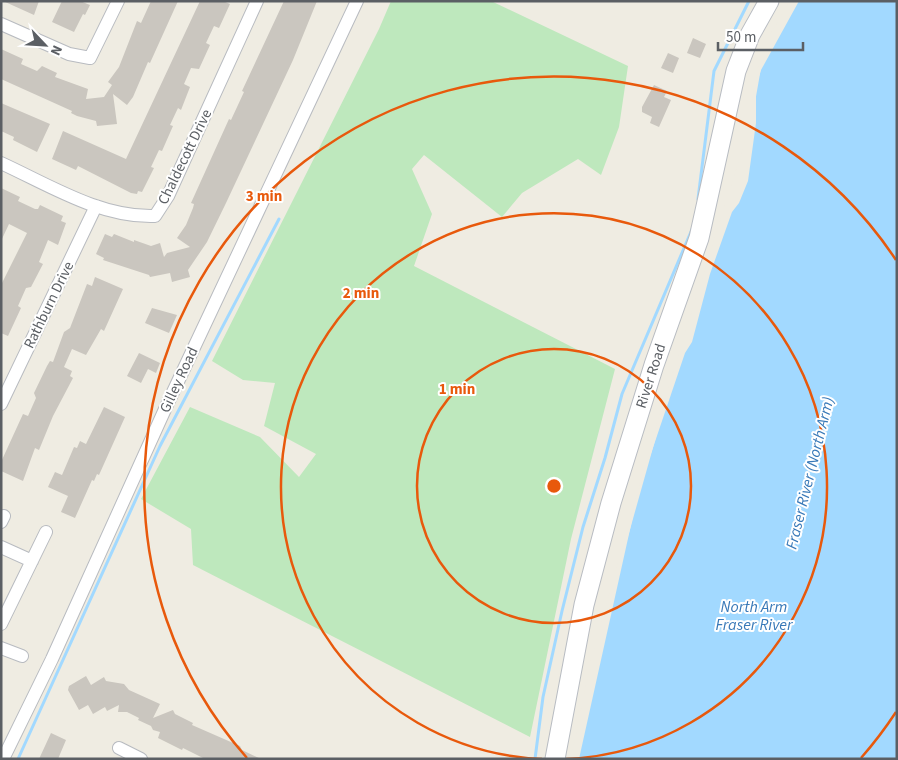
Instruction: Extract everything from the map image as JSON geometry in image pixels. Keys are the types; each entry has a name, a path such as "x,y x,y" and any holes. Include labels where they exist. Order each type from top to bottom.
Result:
{"street":[{"path":"1,24 68,54 90,58 118,1"},
{"name":"Chaldecott Drive","path":"1,163 96,206 138,217 155,216 168,196 257,1"},
{"name":"Gilley Road","path":"3,759 52,659 166,407 358,1"},
{"name":"River Road","path":"555,759 584,605 612,503 654,365 699,238 736,71 750,35 769,1"},
{"name":"Rathburn Drive","path":"1,404 96,206"},
{"path":"1,624 46,532"},
{"path":"1,547 32,561"},
{"path":"1,648 22,656"},
{"path":"119,748 142,759"}],"green space":[{"path":"391,1 491,1 628,66 619,127 601,175 578,159 522,193 502,217 424,155 412,169 432,214 414,266 615,369 571,539 530,737 193,565 191,529 141,499 190,407 260,437 299,477 316,454 264,426 275,383 243,380 212,361 379,29"}],"water":[{"name":"North Arm Fraser River","path":"793,1 897,1 897,759 574,759 593,661 656,437 748,142 764,51"}],"pier":[{"path":"790,1 799,1 761,70 756,86 756,123 748,181 739,203 732,212 710,274 692,342 685,353 639,489 579,759 571,759 591,660 653,436 745,141 761,50"}],"building":[{"path":"3,1 39,1 34,15"},
{"path":"62,1 80,1 90,5 74,32 52,22"},
{"path":"151,1 178,1 133,97 127,105 113,94 117,124 97,126 96,121 77,116 71,113 72,111 1,79 1,49 23,59 21,64 37,71 42,66 57,73 55,77 88,89 86,99 104,97 112,85 108,82 119,67 137,21 141,23"},
{"path":"200,1 223,1 230,4 219,28 214,26 206,43 210,45 199,69 191,68 184,84 190,87 181,110 178,108 170,125 173,126 162,151 159,150 151,167 154,168 142,192 138,191 137,194 131,193 78,166 76,170 52,159 63,131 126,159"},
{"path":"284,1 317,1 293,60 226,203 207,242 188,270 190,277 172,282 170,273 150,277 149,275 103,260 104,258 96,254 105,234 112,237 114,234 151,246 160,243 164,257 167,253 190,247 177,238 186,225 194,204 191,203 229,119 231,120 244,92 242,91"},
{"path":"693,38 706,44 700,58 687,53"},
{"path":"668,53 679,58 673,73 661,68"},
{"path":"654,85 667,91 664,97 671,100 659,127 650,123 652,117 642,112 642,107"},
{"path":"1,103 50,124 37,152 13,140 14,137 1,131"},
{"path":"1,188 20,197 18,201 35,209 38,209 40,205 63,216 61,221 66,223 58,245 48,240 39,262 43,264 31,287 26,288 18,306 21,308 8,336 1,333 1,285 27,233 9,224 1,241"},
{"path":"95,277 123,289 104,331 101,329 86,355 72,349 64,367 72,371 70,376 73,378 53,416 39,450 35,448 23,481 1,471 1,462 23,414 28,416 36,398 34,393 50,361 53,362 64,332 70,328 87,284 92,286"},
{"path":"152,308 177,315 169,333 145,323"},
{"path":"139,353 160,363 156,373 148,369 141,383 127,376"},
{"path":"104,407 125,417 99,475 97,474 94,481 92,480 75,518 61,512 68,496 48,487 55,472 62,475 74,447 77,448 80,441 86,444"},
{"path":"86,676 91,685 104,677 106,681 124,684 129,690 160,704 153,718 173,710 175,714 193,723 192,725 240,746 242,750 261,759 205,759 158,738 160,732 153,730 151,726 138,720 139,718 127,712 118,712 119,705 107,711 105,707 93,714 88,705 79,710 68,690 69,686"},
{"path":"51,733 66,740 58,759 39,759"}],"waterway":[{"path":"698,199 714,71 749,1"},
{"path":"18,759 160,446 279,219"},
{"path":"535,759 543,697 562,611 583,527 605,458 622,394 693,227"}],"water label":[{"name":"Fraser River (North Arm)","path":"810,473"}]}
